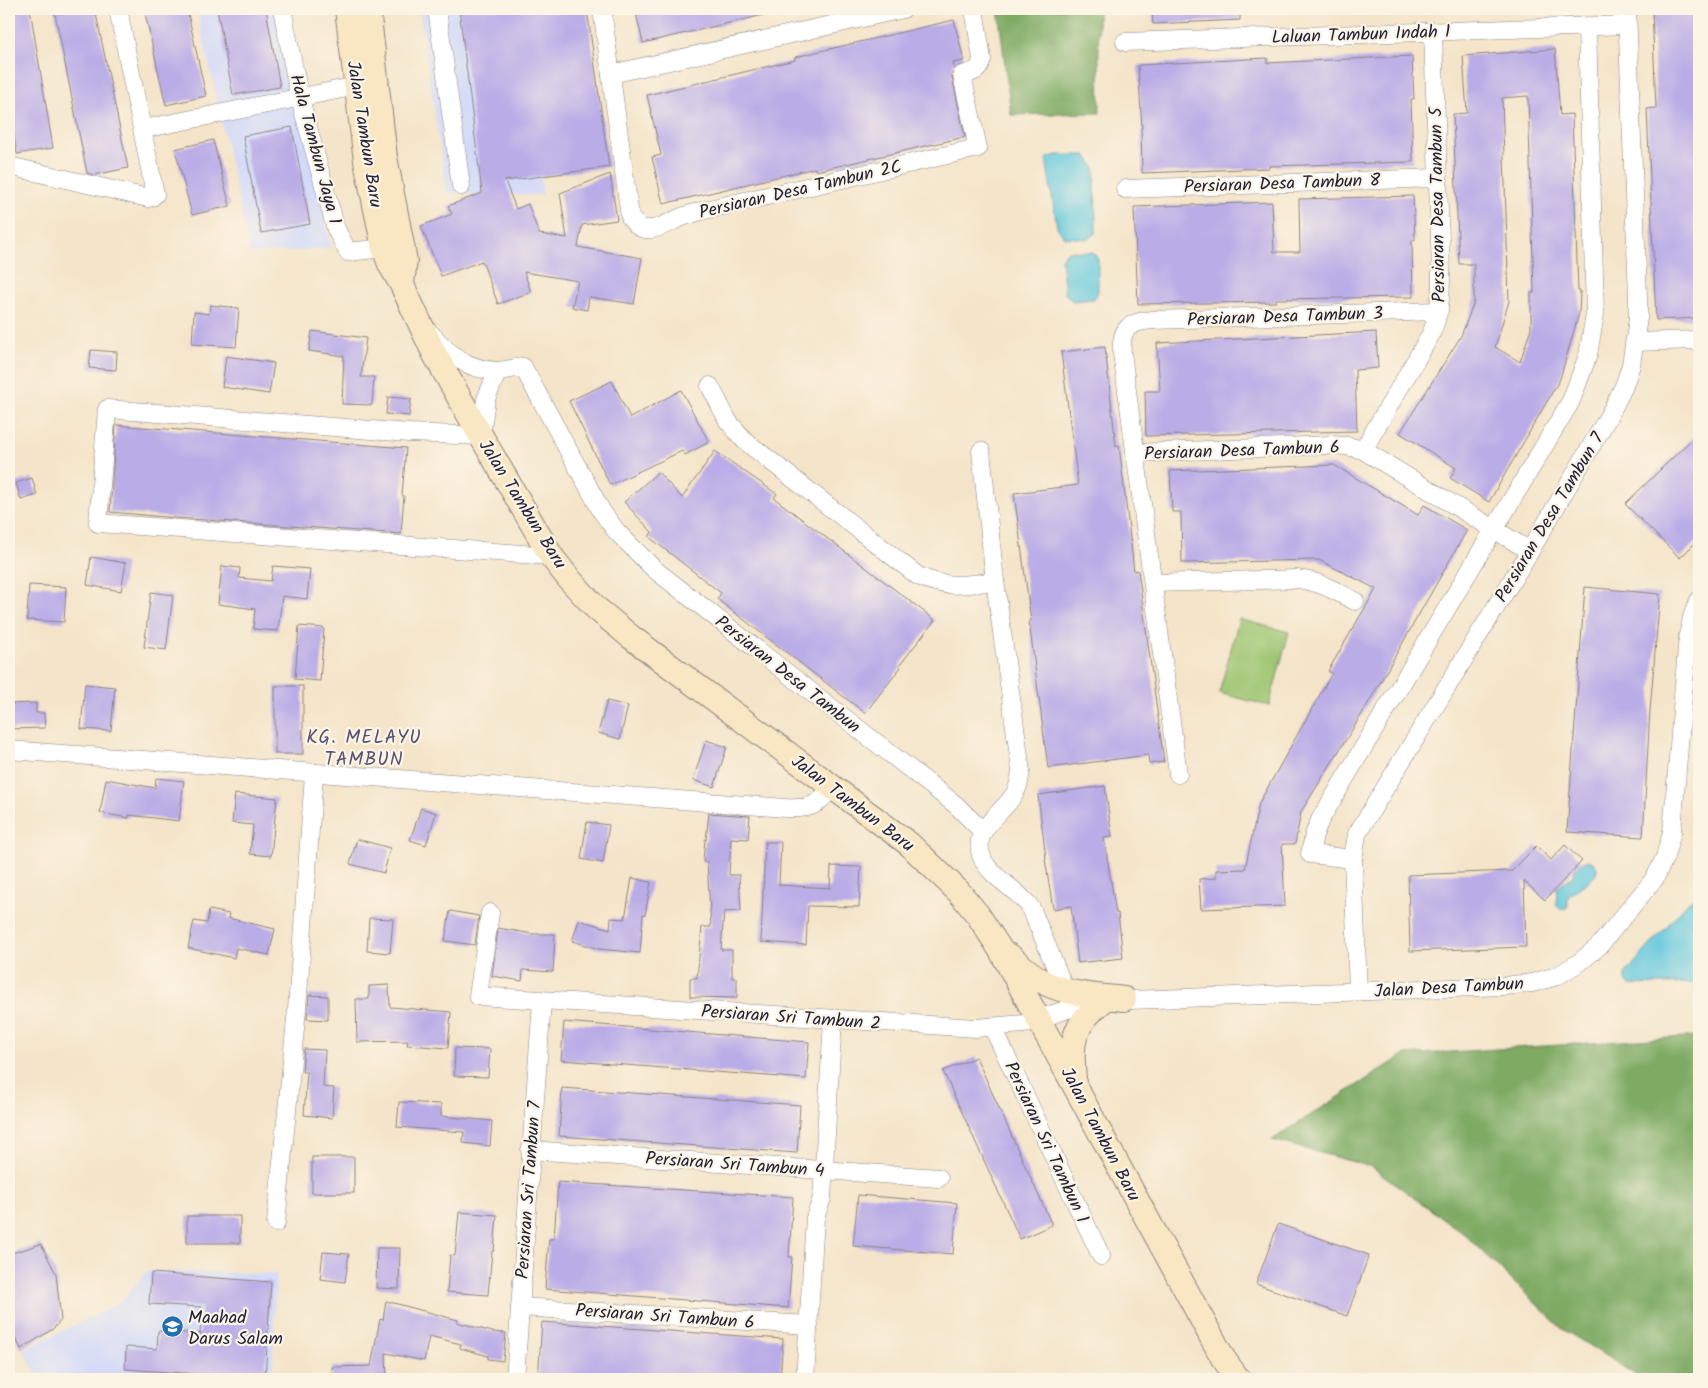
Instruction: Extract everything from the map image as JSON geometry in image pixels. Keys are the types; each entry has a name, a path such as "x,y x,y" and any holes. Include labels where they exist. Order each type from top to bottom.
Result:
{"main road":[{"name":"Jalan Tambun Baru","path":"347,9 366,161 384,248 434,353 551,556 597,609 631,637 909,844 959,892 978,915 1000,949 1223,1358 1238,1379"},
{"name":"Jalan Tambun Baru","path":"368,9 371,46 392,200 405,261 402,285"},
{"path":"371,46 357,86 381,122"},
{"path":"1000,949 1046,984 1114,1000"},
{"path":"1075,1085 1072,1051 1078,1027 1085,1017 1114,1000"}],"street":[{"path":"9,166 148,198 156,194 118,9"},
{"name":"Hala Tambun Jaya 1","path":"282,9 300,99 336,229 348,252 384,248"},
{"path":"437,9 461,186"},
{"path":"602,9 611,74 903,9"},
{"name":"Persiaran Desa Tambun 2C","path":"611,74 630,216 634,225 641,228 661,228 679,218 701,211 978,148 962,75 974,72 980,67 982,59 974,9"},
{"name":"Laluan Tambun Indah 1","path":"1125,42 1587,26 1627,17"},
{"name":"Persiaran Desa Tambun 7","path":"1358,992 1353,859 1357,834 1530,551 1611,412 1624,386 1631,365 1635,342 1638,298 1627,17"},
{"path":"1353,859 1310,854 1320,820 1571,401 1586,362 1593,334 1595,314 1587,26"},
{"name":"Persiaran Desa Tambun 5","path":"1363,450 1430,336 1436,324 1439,310 1441,272 1433,31"},
{"path":"143,129 300,99 357,86"},
{"name":"Persiaran Desa Tambun 8","path":"1126,189 1438,178"},
{"name":"Persiaran Desa Tambun 3","path":"1135,453 1122,343 1126,328 1132,324 1153,320 1439,310"},
{"name":"Persiaran Desa Tambun","path":"419,320 452,356 465,363 482,369 498,371 523,367 598,505 617,532 634,551 654,569 956,804 983,832"},
{"path":"1635,342 1699,340"},
{"path":"498,371 486,399 481,436 409,433 107,409 98,523 551,556"},
{"path":"710,386 728,421 745,441 918,576 945,585 995,581"},
{"name":"Persiaran Desa Tambun 6","path":"1135,453 1330,445 1347,446 1363,450 1530,551"},
{"path":"981,451 995,581 1021,771 1020,782 1016,792 983,832 980,846 985,862 992,873 1023,897 1031,908 1065,990"},
{"path":"1135,453 1178,774"},
{"path":"1153,583 1304,580 1324,584 1355,601"},
{"name":"Jalan Desa Tambun","path":"1039,1020 1071,1008 1114,1000 1358,992 1504,986 1532,983 1556,976 1580,962 1599,946 1655,878 1665,857 1672,832 1688,635 1693,614 1699,600"},
{"path":"9,750 786,808 806,808 817,804 833,787"},
{"path":"276,1223 297,1009 314,774"},
{"name":"Persiaran Sri Tambun 2","path":"490,913 478,996 833,1020 993,1028 1039,1020"},
{"name":"Persiaran Sri Tambun 7","path":"515,1379 542,1001"},
{"path":"805,1379 815,1218 822,1198 833,1020"},
{"name":"Persiaran Sri Tambun 1","path":"993,1028 1102,1256"},
{"name":"Persiaran Sri Tambun 4","path":"530,1150 939,1178"},
{"name":"Persiaran Sri Tambun 6","path":"520,1307 809,1325"}],"shaded area":[{"path":"197,9 281,9 331,248 250,254"},
{"path":"419,9 522,9 543,195 447,193"},
{"name":"Maahad Darus Salam","path":"147,1271 276,1274 272,1379 40,1379 23,1350 118,1304"}],"green space":[{"path":"998,9 1098,9 1100,113 1011,115"},
{"path":"1239,619 1289,632 1269,706 1219,693"},
{"path":"1699,1036 1699,1379 1642,1379 1561,1328 1464,1234 1372,1167 1272,1140 1404,1055"}],"water":[{"path":"1055,155 1086,155 1095,168 1096,232 1088,239 1064,237 1057,227 1046,159"},
{"path":"1068,251 1093,252 1098,260 1098,292 1094,299 1073,301 1065,294 1061,259"},
{"path":"1585,861 1593,862 1597,867 1597,872 1589,881 1570,895 1568,906 1565,909 1560,909 1556,904 1557,888 1572,877 1575,869"},
{"path":"1694,898 1699,898 1699,983 1630,985 1625,981 1625,974 1688,902"}],"building":[{"path":"9,9 30,9 53,148 17,154 9,105"},
{"path":"54,9 95,9 128,168 94,175 87,173"},
{"path":"144,9 187,9 206,96 166,105"},
{"path":"217,9 266,9 280,87 233,95"},
{"path":"459,9 587,9 609,167 505,181 516,209 528,204 539,234 567,238 560,193 610,174 617,220 582,225 578,247 642,258 634,304 589,297 587,310 572,307 578,281 524,272 531,292 498,304 482,261 441,276 421,226 452,214 448,206 482,193"},
{"path":"635,9 767,9 768,14 643,43"},
{"path":"1152,9 1240,9 1240,20 1153,24"},
{"path":"1652,9 1699,9 1699,318 1656,320 1647,109 1656,108"},
{"path":"954,20 964,61 953,63 952,77 965,137 816,171 815,168 663,204 652,157 661,155 647,95 795,60 795,57"},
{"path":"1555,49 1560,115 1572,114 1578,291 1580,291 1579,313 1560,379 1489,502 1450,478 1456,468 1400,433 1461,336 1474,302 1474,264 1459,264 1453,114 1467,113 1463,56","holes":["1528,96 1534,293 1531,293 1531,328 1520,362 1495,347 1509,301 1502,98"]},
{"path":"1412,56 1414,99 1411,99 1413,162 1269,166 1269,168 1142,173 1142,128 1138,65 1267,58 1267,63"},
{"path":"292,127 310,224 261,233 243,136"},
{"path":"213,140 230,206 192,215 175,149"},
{"path":"1413,196 1415,240 1412,240 1413,297 1276,299 1276,302 1138,304 1134,207 1272,202 1274,252 1300,252 1299,199"},
{"path":"210,305 239,308 236,347 192,344 194,312 209,314"},
{"path":"312,331 366,338 361,377 374,377 372,405 342,404 344,356 309,351"},
{"path":"1376,332 1378,368 1355,370 1357,431 1146,436 1145,391 1160,391 1157,343"},
{"path":"1105,347 1116,446 1119,445 1134,571 1138,570 1164,762 1149,764 1148,755 1048,768 1014,493 1078,485 1061,352"},
{"path":"91,350 117,352 116,370 89,368"},
{"path":"226,356 274,363 269,394 222,387"},
{"path":"612,381 630,418 681,390 709,442 685,455 682,451 610,485 569,401"},
{"path":"388,397 411,399 409,416 386,414"},
{"path":"116,425 406,448 401,534 110,512"},
{"path":"1699,432 1699,539 1680,558 1625,504"},
{"path":"715,451 777,494 774,498 935,620 865,713 717,599 721,593 649,537 652,532 624,502 658,472 682,498"},
{"path":"1334,465 1418,515 1424,505 1467,530 1365,709 1301,812 1295,844 1282,844 1285,906 1201,909 1199,879 1216,878 1216,870 1245,869 1259,803 1332,673 1328,671 1376,589 1319,560 1182,563 1181,512 1172,512 1170,471"},
{"path":"32,478 37,495 21,500 16,483"},
{"path":"91,557 126,563 121,591 87,585"},
{"path":"222,566 240,568 239,578 271,581 273,566 310,569 307,599 282,596 278,631 253,629 255,609 218,604"},
{"path":"29,585 66,587 64,622 27,620"},
{"path":"1585,587 1660,594 1650,710 1643,837 1567,832"},
{"path":"151,592 173,595 166,650 144,647"},
{"path":"299,626 324,628 320,681 295,679"},
{"path":"85,684 115,687 111,731 81,729"},
{"path":"275,686 303,686 303,754 275,754"},
{"path":"607,701 628,706 620,739 598,733"},
{"path":"36,703 36,713 44,713 45,728 9,729 9,704"},
{"path":"706,740 727,747 714,787 693,780"},
{"path":"156,778 184,781 179,821 129,815 129,818 100,813 106,779 155,788"},
{"path":"1105,786 1112,837 1104,838 1116,913 1118,913 1123,958 1078,963 1071,906 1053,909 1038,795"},
{"path":"235,794 277,798 271,856 250,854 253,825 232,823"},
{"path":"421,808 436,813 426,845 410,840"},
{"path":"709,813 750,816 748,839 731,838 729,875 739,875 741,911 724,912 721,950 732,950 732,978 737,978 737,998 690,997 690,978 697,978 702,927 711,927 707,862 703,862"},
{"path":"587,822 609,825 603,863 581,859"},
{"path":"357,839 390,848 384,873 350,864"},
{"path":"765,842 781,842 779,885 830,888 831,866 861,867 859,907 808,906 806,945 761,942"},
{"path":"1565,845 1582,861 1545,900 1524,881 1526,947 1410,951 1408,875 1512,871 1536,846 1551,860"},
{"path":"632,878 651,882 645,915 643,914 640,953 599,949 572,941 579,920 610,929 611,918 625,919"},
{"path":"209,910 229,914 228,918 275,929 269,955 236,948 234,958 188,948 194,921 207,923"},
{"path":"450,911 479,916 475,945 445,941"},
{"path":"369,918 393,919 390,953 367,951"},
{"path":"498,928 533,934 555,934 553,972 523,970 522,981 492,976"},
{"path":"389,985 390,1007 451,1012 448,1048 407,1045 408,1041 357,1042 356,999 369,999 369,986"},
{"path":"309,995 328,996 328,1020 307,1019"},
{"path":"564,1022 809,1042 806,1079 561,1060"},
{"path":"455,1048 490,1049 488,1077 454,1076"},
{"path":"304,1049 325,1050 323,1087 334,1088 332,1118 304,1115 307,1072 302,1072"},
{"path":"976,1057 1052,1225 1020,1239 943,1071"},
{"path":"562,1088 800,1105 797,1153 559,1136"},
{"path":"399,1102 441,1104 441,1116 492,1121 490,1146 463,1143 464,1132 397,1127"},
{"path":"312,1157 354,1157 354,1193 312,1193"},
{"path":"558,1182 793,1197 789,1257 792,1257 788,1308 545,1289 549,1239 554,1239"},
{"path":"858,1195 957,1203 953,1254 853,1246"},
{"path":"459,1212 497,1215 488,1295 447,1292 450,1255 455,1256"},
{"path":"187,1216 240,1216 240,1243 187,1243"},
{"path":"1278,1224 1369,1255 1347,1316 1256,1284"},
{"path":"41,1244 56,1274 61,1320 53,1329 21,1349 9,1325 9,1254"},
{"path":"377,1248 400,1248 399,1289 376,1288"},
{"path":"323,1252 349,1254 345,1282 320,1279"},
{"path":"151,1273 271,1282 265,1379 242,1379 242,1377 125,1369 126,1347 157,1349 158,1331 200,1334 202,1307 149,1304"},
{"path":"386,1301 458,1320 457,1322 492,1332 506,1333 503,1361 488,1359 488,1356 460,1348 461,1344 429,1336 424,1361 386,1353 387,1379 332,1379 332,1367 371,1366 380,1319 383,1320"},
{"path":"542,1322 783,1339 780,1379 538,1379"}],"place":[{"name":"Maahad Darus Salam","path":"172,1327"}],"district":[{"name":"KG. MELAYU TAMBUN","path":"364,747"}]}
